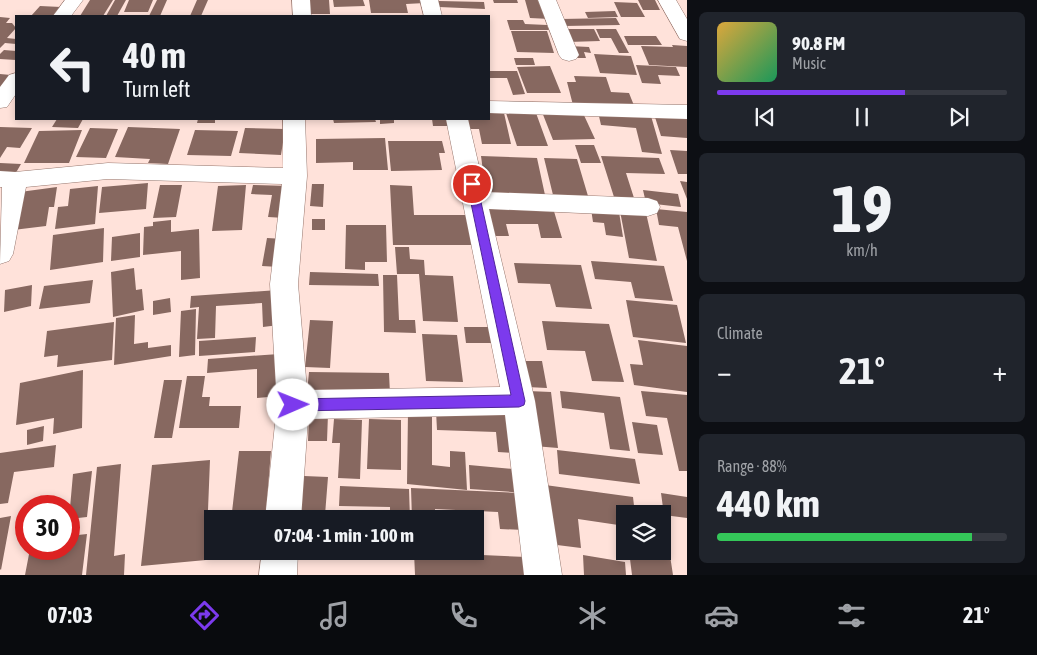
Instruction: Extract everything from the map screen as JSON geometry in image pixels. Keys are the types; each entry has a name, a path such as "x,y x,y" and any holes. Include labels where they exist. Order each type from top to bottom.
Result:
{"street":[{"path":"63,15 74,0"},
{"path":"301,0 302,15"},
{"path":"429,0 433,15"},
{"path":"547,0 569,55"},
{"path":"668,0 687,35"},
{"path":"0,102 15,80"},
{"path":"490,108 687,112"},
{"path":"284,510 293,405 284,284 295,176 294,120"},
{"path":"457,120 519,401 543,575"},
{"path":"0,254 7,180 108,171 295,176"},
{"path":"476,200 648,207"},
{"path":"293,405 519,401"},
{"path":"278,575 279,560"}],"building":[{"path":"90,0 113,0 104,15 81,15"},
{"path":"115,0 126,0 118,15 107,15"},
{"path":"129,0 153,0 148,12 124,12"},
{"path":"157,0 167,0 160,15 150,15"},
{"path":"197,0 208,0 201,15 190,15"},
{"path":"309,0 329,0 330,14 310,14"},
{"path":"333,0 363,0 365,6 334,7"},
{"path":"369,0 424,0 425,3 406,4 408,13 371,13"},
{"path":"493,0 517,0 518,3 494,3"},
{"path":"525,0 544,0 550,19 530,18"},
{"path":"638,0 655,0 660,10 643,10"},
{"path":"439,1 484,2 485,9 439,7"},
{"path":"614,2 637,3 645,17 621,17"},
{"path":"40,6 61,7 54,15 32,15"},
{"path":"615,11 618,17 588,18 585,12"},
{"path":"0,17 10,18 6,23 12,23 15,29 7,38 15,39 15,44 5,43 0,48"},
{"path":"616,18 620,25 564,26 561,19"},
{"path":"507,20 523,20 525,24 547,25 549,30 510,30"},
{"path":"563,29 594,29 600,41 568,42"},
{"path":"596,29 616,29 629,53 619,53 611,38 600,38"},
{"path":"511,31 547,31 554,53 517,52"},
{"path":"624,36 656,36 662,45 628,45"},
{"path":"672,45 687,46 687,67 649,65 641,46 673,47"},
{"path":"569,46 589,47 591,53 584,52 586,58 572,58"},
{"path":"4,50 15,51 15,60 0,59 0,54"},
{"path":"594,54 631,56 637,75 600,73"},
{"path":"514,58 533,58 535,65 516,65"},
{"path":"636,65 676,67 680,76 658,75 661,84 642,83"},
{"path":"550,66 561,93 527,93 517,67"},
{"path":"490,71 517,71 525,94 513,95 507,78 490,78"},
{"path":"0,74 11,75 0,87"},
{"path":"574,76 606,77 611,92 629,93 635,108 573,105 567,82 576,82"},
{"path":"582,111 595,139 553,140 542,112"},
{"path":"598,112 651,116 662,154 642,152 636,128 601,125"},
{"path":"490,113 504,113 511,144 482,144 479,129 468,129 466,120 490,120"},
{"path":"506,113 536,113 548,146 517,146"},
{"path":"654,114 687,116 687,138 661,136"},
{"path":"56,120 82,120 78,128 52,127"},
{"path":"198,120 215,120 215,123 197,123"},
{"path":"333,120 375,120 376,122 334,123"},
{"path":"380,120 394,120 394,123 380,124"},
{"path":"432,120 449,120 451,126 433,126"},
{"path":"0,127 32,128 20,148 7,147 0,158"},
{"path":"128,127 180,129 168,164 148,163 150,159 115,157"},
{"path":"90,128 118,129 106,158 76,157"},
{"path":"245,128 285,129 281,155 239,153"},
{"path":"82,130 69,163 24,163 39,131"},
{"path":"195,130 238,131 231,156 187,155"},
{"path":"385,138 388,170 353,170 353,162 316,163 316,139"},
{"path":"388,141 442,141 445,153 439,153 442,170 391,171"},
{"path":"575,145 594,145 601,163 581,163"},
{"path":"670,150 687,151 687,174 678,174"},
{"path":"481,156 537,158 545,195 486,193"},
{"path":"601,156 659,158 665,174 626,173 634,198 614,197"},
{"path":"544,158 577,159 588,196 553,195"},
{"path":"0,163 21,164 14,176 0,175"},
{"path":"680,181 687,182 687,199"},
{"path":"148,183 146,209 99,213 102,187"},
{"path":"312,184 324,184 323,207 310,206"},
{"path":"160,185 182,185 176,217 153,218"},
{"path":"246,185 242,230 212,231 218,186"},
{"path":"253,185 290,186 285,218 268,217 272,195 251,194"},
{"path":"390,185 412,186 414,215 471,215 476,245 393,245"},
{"path":"98,186 95,224 55,229 58,207 68,206 70,189"},
{"path":"57,187 54,207 49,207 46,226 13,230 20,192"},
{"path":"643,190 678,194 681,207 646,203"},
{"path":"486,208 553,208 562,238 541,238 538,224 506,224 509,236 491,236"},
{"path":"591,209 619,212 623,237 606,235 604,223 593,222"},
{"path":"656,209 687,212 687,261 678,227 659,225"},
{"path":"620,211 646,213 657,261 629,258"},
{"path":"312,219 325,219 325,230 312,230"},
{"path":"171,220 171,232 199,229 200,278 181,280 181,251 143,255 144,227 153,226 153,222"},
{"path":"346,225 386,225 387,262 365,262 365,270 345,269"},
{"path":"104,228 103,262 50,270 53,235"},
{"path":"140,233 140,257 111,261 112,237"},
{"path":"267,238 284,239 279,267 262,266"},
{"path":"395,247 409,247 410,259 424,260 425,275 453,276 458,322 423,321 419,274 397,274"},
{"path":"591,261 664,266 673,301 635,298 631,282 595,279"},
{"path":"514,263 581,265 592,309 556,307 550,284 518,283"},
{"path":"134,268 136,290 142,289 144,310 113,317 111,272"},
{"path":"310,272 378,274 379,286 309,285"},
{"path":"383,275 397,275 399,320 415,320 416,333 384,332"},
{"path":"93,280 90,303 39,309 44,286"},
{"path":"32,285 31,306 4,312 5,290"},
{"path":"278,290 279,325 263,327 262,303 216,306 215,338 197,339 199,307 190,308 191,296"},
{"path":"170,298 171,312 153,315 153,301"},
{"path":"626,300 677,305 686,343 633,337"},
{"path":"196,309 195,355 179,357 181,311"},
{"path":"135,315 134,344 148,342 148,348 171,345 171,356 114,365 116,318"},
{"path":"310,320 333,321 330,368 305,367"},
{"path":"542,321 609,324 624,382 592,381 585,351 547,350"},
{"path":"114,322 112,360 57,367 58,355 44,357 47,331"},
{"path":"464,327 491,327 493,343 466,343"},
{"path":"422,334 457,335 463,382 426,381"},
{"path":"256,337 255,352 199,356 199,341"},
{"path":"638,340 687,346 687,392 634,385 630,364 643,365"},
{"path":"279,354 280,396 257,398 257,369 207,373 208,359"},
{"path":"523,361 542,361 547,388 527,387"},
{"path":"83,370 82,428 53,434 54,418 16,425 20,383"},
{"path":"309,372 389,373 390,394 307,393"},
{"path":"187,376 205,376 202,397 210,397 209,406 241,406 239,428 179,428"},
{"path":"164,380 182,380 172,438 154,438"},
{"path":"528,391 551,392 558,448 534,446"},
{"path":"560,391 620,397 630,451 610,449 604,413 562,408"},
{"path":"641,391 687,395 687,471 679,471 667,418 646,416"},
{"path":"436,411 512,413 517,453 498,452 496,432 437,430"},
{"path":"408,412 432,414 432,465 450,467 450,451 465,452 467,490 407,484"},
{"path":"309,414 328,414 327,441 308,441"},
{"path":"334,419 362,420 360,479 338,478 340,443 332,443"},
{"path":"369,419 401,420 401,470 367,469"},
{"path":"632,422 657,425 663,455 638,453"},
{"path":"44,426 43,441 27,445 27,430"},
{"path":"56,445 54,467 14,472 8,503 0,504 0,453"},
{"path":"557,450 635,459 640,484 559,474"},
{"path":"239,451 271,451 266,510 232,510"},
{"path":"210,460 208,510 204,510 204,560 206,560 141,566 152,465"},
{"path":"121,464 114,556 125,554 124,575 86,575 97,467"},
{"path":"469,465 523,470 526,493 470,489"},
{"path":"92,471 87,517 80,518 80,495 71,495 73,474"},
{"path":"304,476 328,477 325,510 300,510"},
{"path":"545,485 633,497 634,505 616,505 616,525 578,519 581,548 549,544"},
{"path":"340,486 409,489 410,510 390,510 390,507 339,506"},
{"path":"411,488 520,493 524,530 500,529 498,512 484,510 412,510"},
{"path":"661,493 687,497 687,518 671,516 671,505 663,505"},
{"path":"11,516 1,570 0,518"},
{"path":"87,534 82,575 25,575 28,560 80,560 80,535"},
{"path":"484,555 526,557 528,575 415,575 414,560 484,560"},
{"path":"583,555 625,562 626,575 584,575"},
{"path":"630,560 671,560 673,575 632,575"}],"route":[{"path":"293,405 519,401 472,184"}]}
